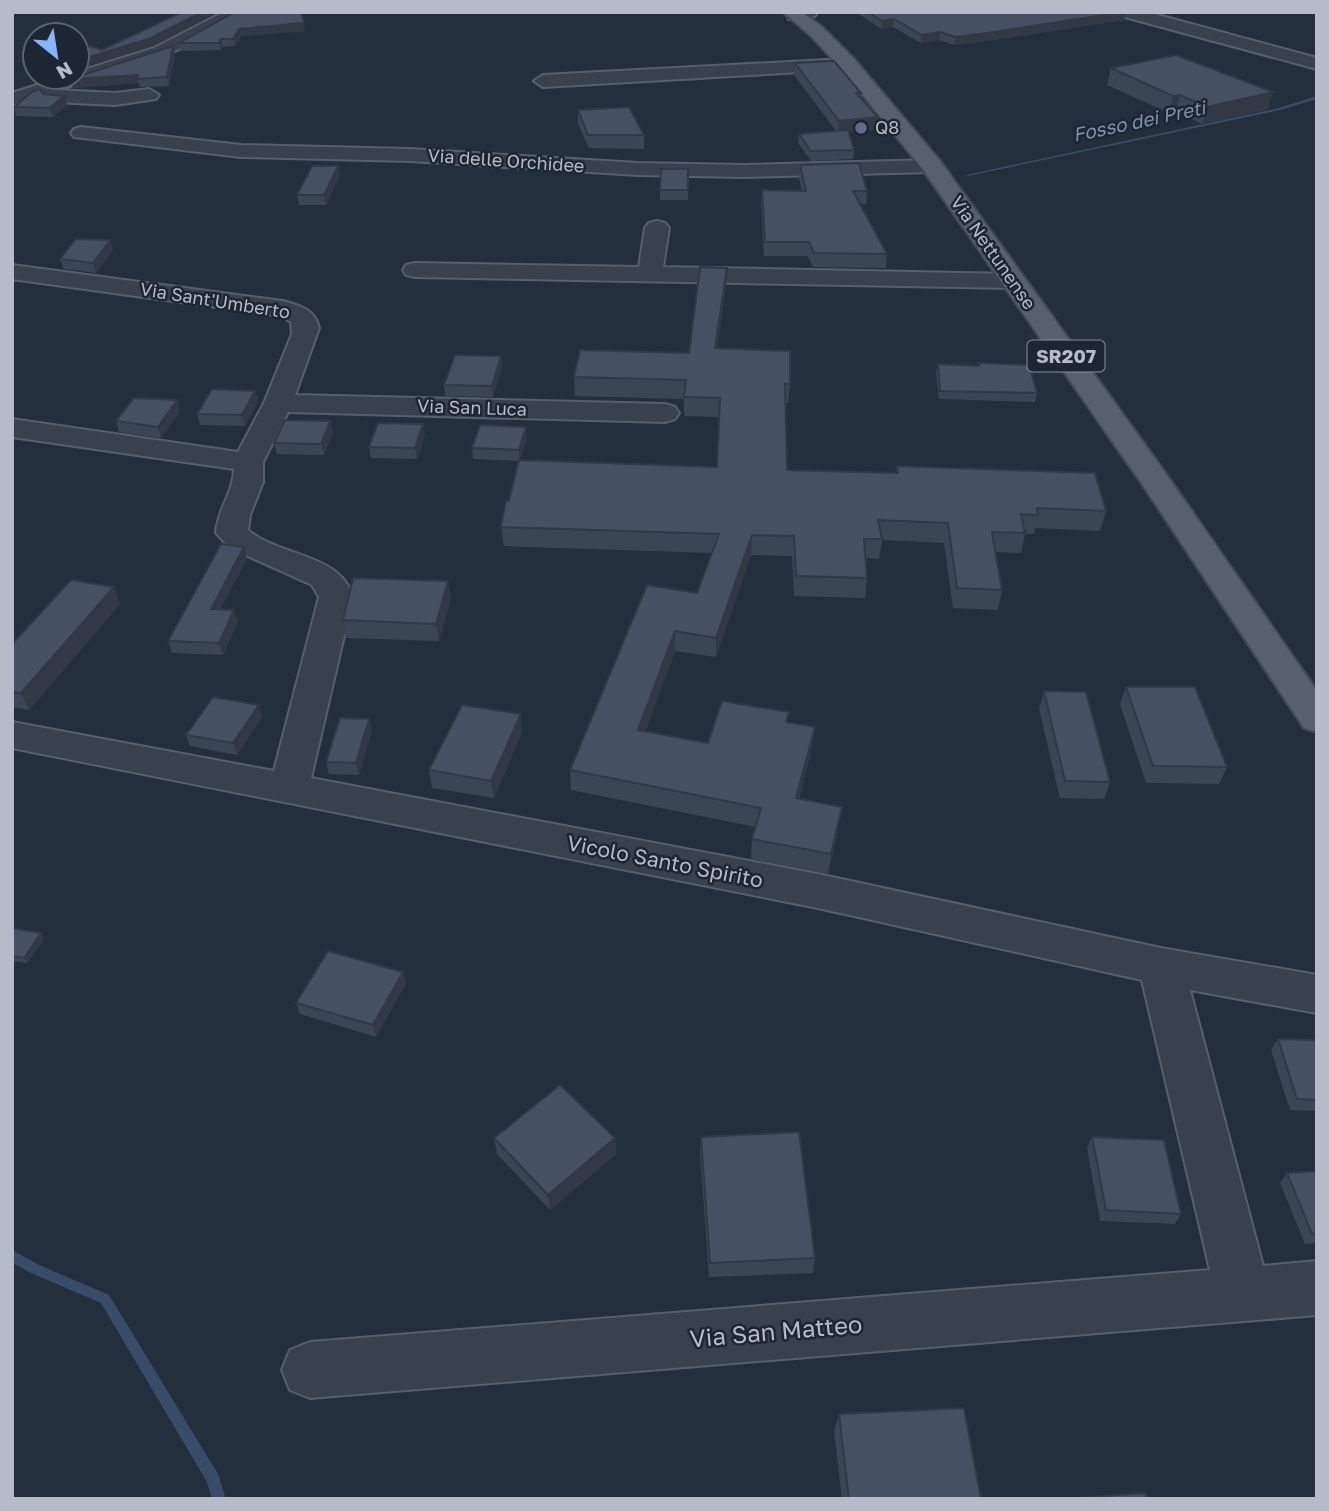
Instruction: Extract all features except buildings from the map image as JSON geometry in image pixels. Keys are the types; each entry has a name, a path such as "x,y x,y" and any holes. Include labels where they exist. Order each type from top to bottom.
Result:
{"main road":[{"name":"Via Nettunense","path":"798,13 848,64 932,166 1155,480 1317,719"}],"street":[{"path":"19,96 160,52 238,12"},
{"path":"1127,12 1317,64"},
{"path":"543,80 848,64"},
{"path":"19,96 114,99 149,95"},
{"name":"Via delle Orchidee","path":"81,133 241,151 410,155 638,169 744,171 932,166"},
{"path":"650,274 657,228"},
{"path":"415,270 1013,281"},
{"name":"Via Sant'Umberto","path":"12,272 276,307 295,312 304,320 306,330 278,403 248,462 249,484 232,523 233,533 241,541 324,578 333,586 336,597 289,788"},
{"name":"Via San Luca","path":"278,403 665,413"},
{"path":"12,428 248,462"},
{"name":"Vicolo Santo Spirito","path":"12,735 818,891 1161,966 1317,994"},
{"path":"1161,966 1243,1294"},
{"name":"Via San Matteo","path":"310,1370 1317,1288"}],"waterway":[{"name":"Fosso dei Preti","path":"968,175 1280,109 1317,97"},
{"path":"12,1256 35,1269 105,1299 213,1479 219,1499"}],"place":[{"name":"Q8","path":"861,128"}]}
